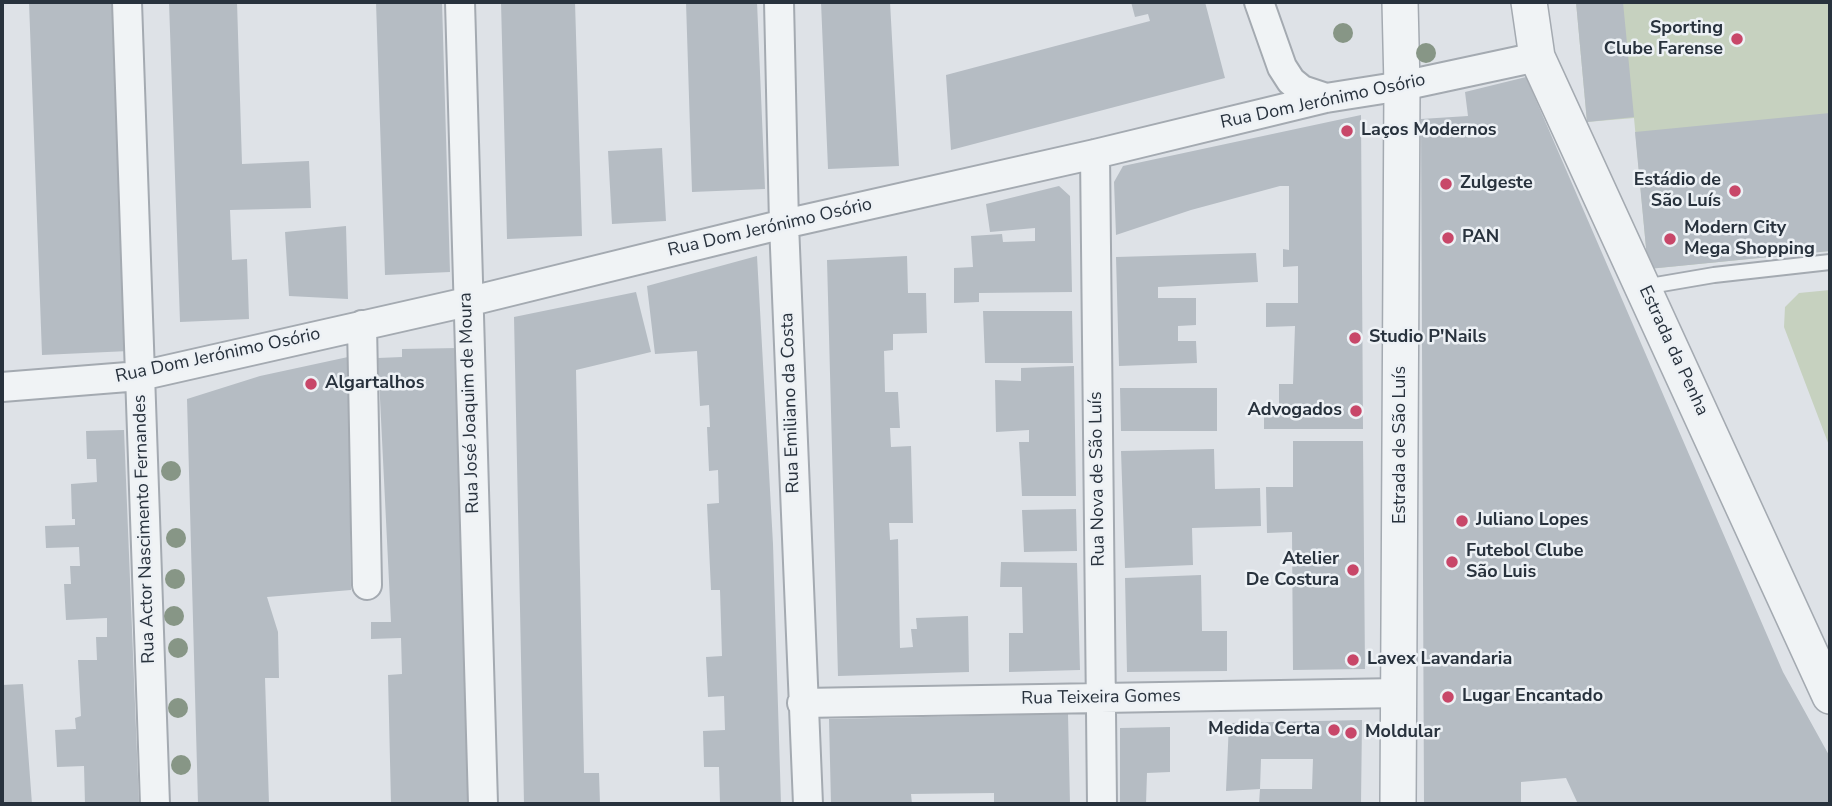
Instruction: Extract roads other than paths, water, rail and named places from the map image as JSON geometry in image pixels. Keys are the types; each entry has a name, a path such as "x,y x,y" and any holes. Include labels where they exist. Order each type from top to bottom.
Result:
{"street":[{"name":"Rua Actor Nascimento Fernandes","path":"127,2 155,804"},
{"name":"Rua José Joaquim de Moura","path":"460,2 483,804"},
{"name":"Rua Emiliano da Costa","path":"779,2 784,224 808,804"},
{"path":"1259,2 1282,67 1291,81 1302,90 1326,98"},
{"name":"Estrada de São Luís","path":"1398,804 1402,86 1400,2"},
{"name":"Estrada da Penha","path":"1529,2 1537,57 1830,696"},
{"name":"Rua Dom Jerónimo Osório","path":"2,387 140,376 467,302 784,224 1095,154 1326,98 1402,86 1537,57"},
{"name":"Rua Nova de São Luís","path":"1095,154 1102,804"},
{"path":"362,325 367,584"},
{"name":"Rua Teixeira Gomes","path":"802,703 1400,692"}],"lane":[{"path":"1644,288 1714,275 1830,262"}],"place":[{"name":"Sporting Clube Farense","path":"1737,39"},
{"name":"Laços Modernos","path":"1347,131"},
{"name":"Zulgeste","path":"1446,184"},
{"name":"Estádio de São Luís","path":"1735,191"},
{"name":"PAN","path":"1448,238"},
{"name":"Modern City Mega Shopping","path":"1670,239"},
{"name":"Studio P'Nails","path":"1355,338"},
{"name":"Algartalhos","path":"311,384"},
{"name":"Advogados","path":"1356,411"},
{"name":"Juliano Lopes","path":"1462,521"},
{"name":"Futebol Clube São Luis","path":"1452,562"},
{"name":"Atelier De Costura","path":"1353,570"},
{"name":"Lavex Lavandaria","path":"1353,660"},
{"name":"Lugar Encantado","path":"1448,697"},
{"name":"Medida Certa","path":"1334,730"},
{"name":"Moldular","path":"1351,733"}]}
